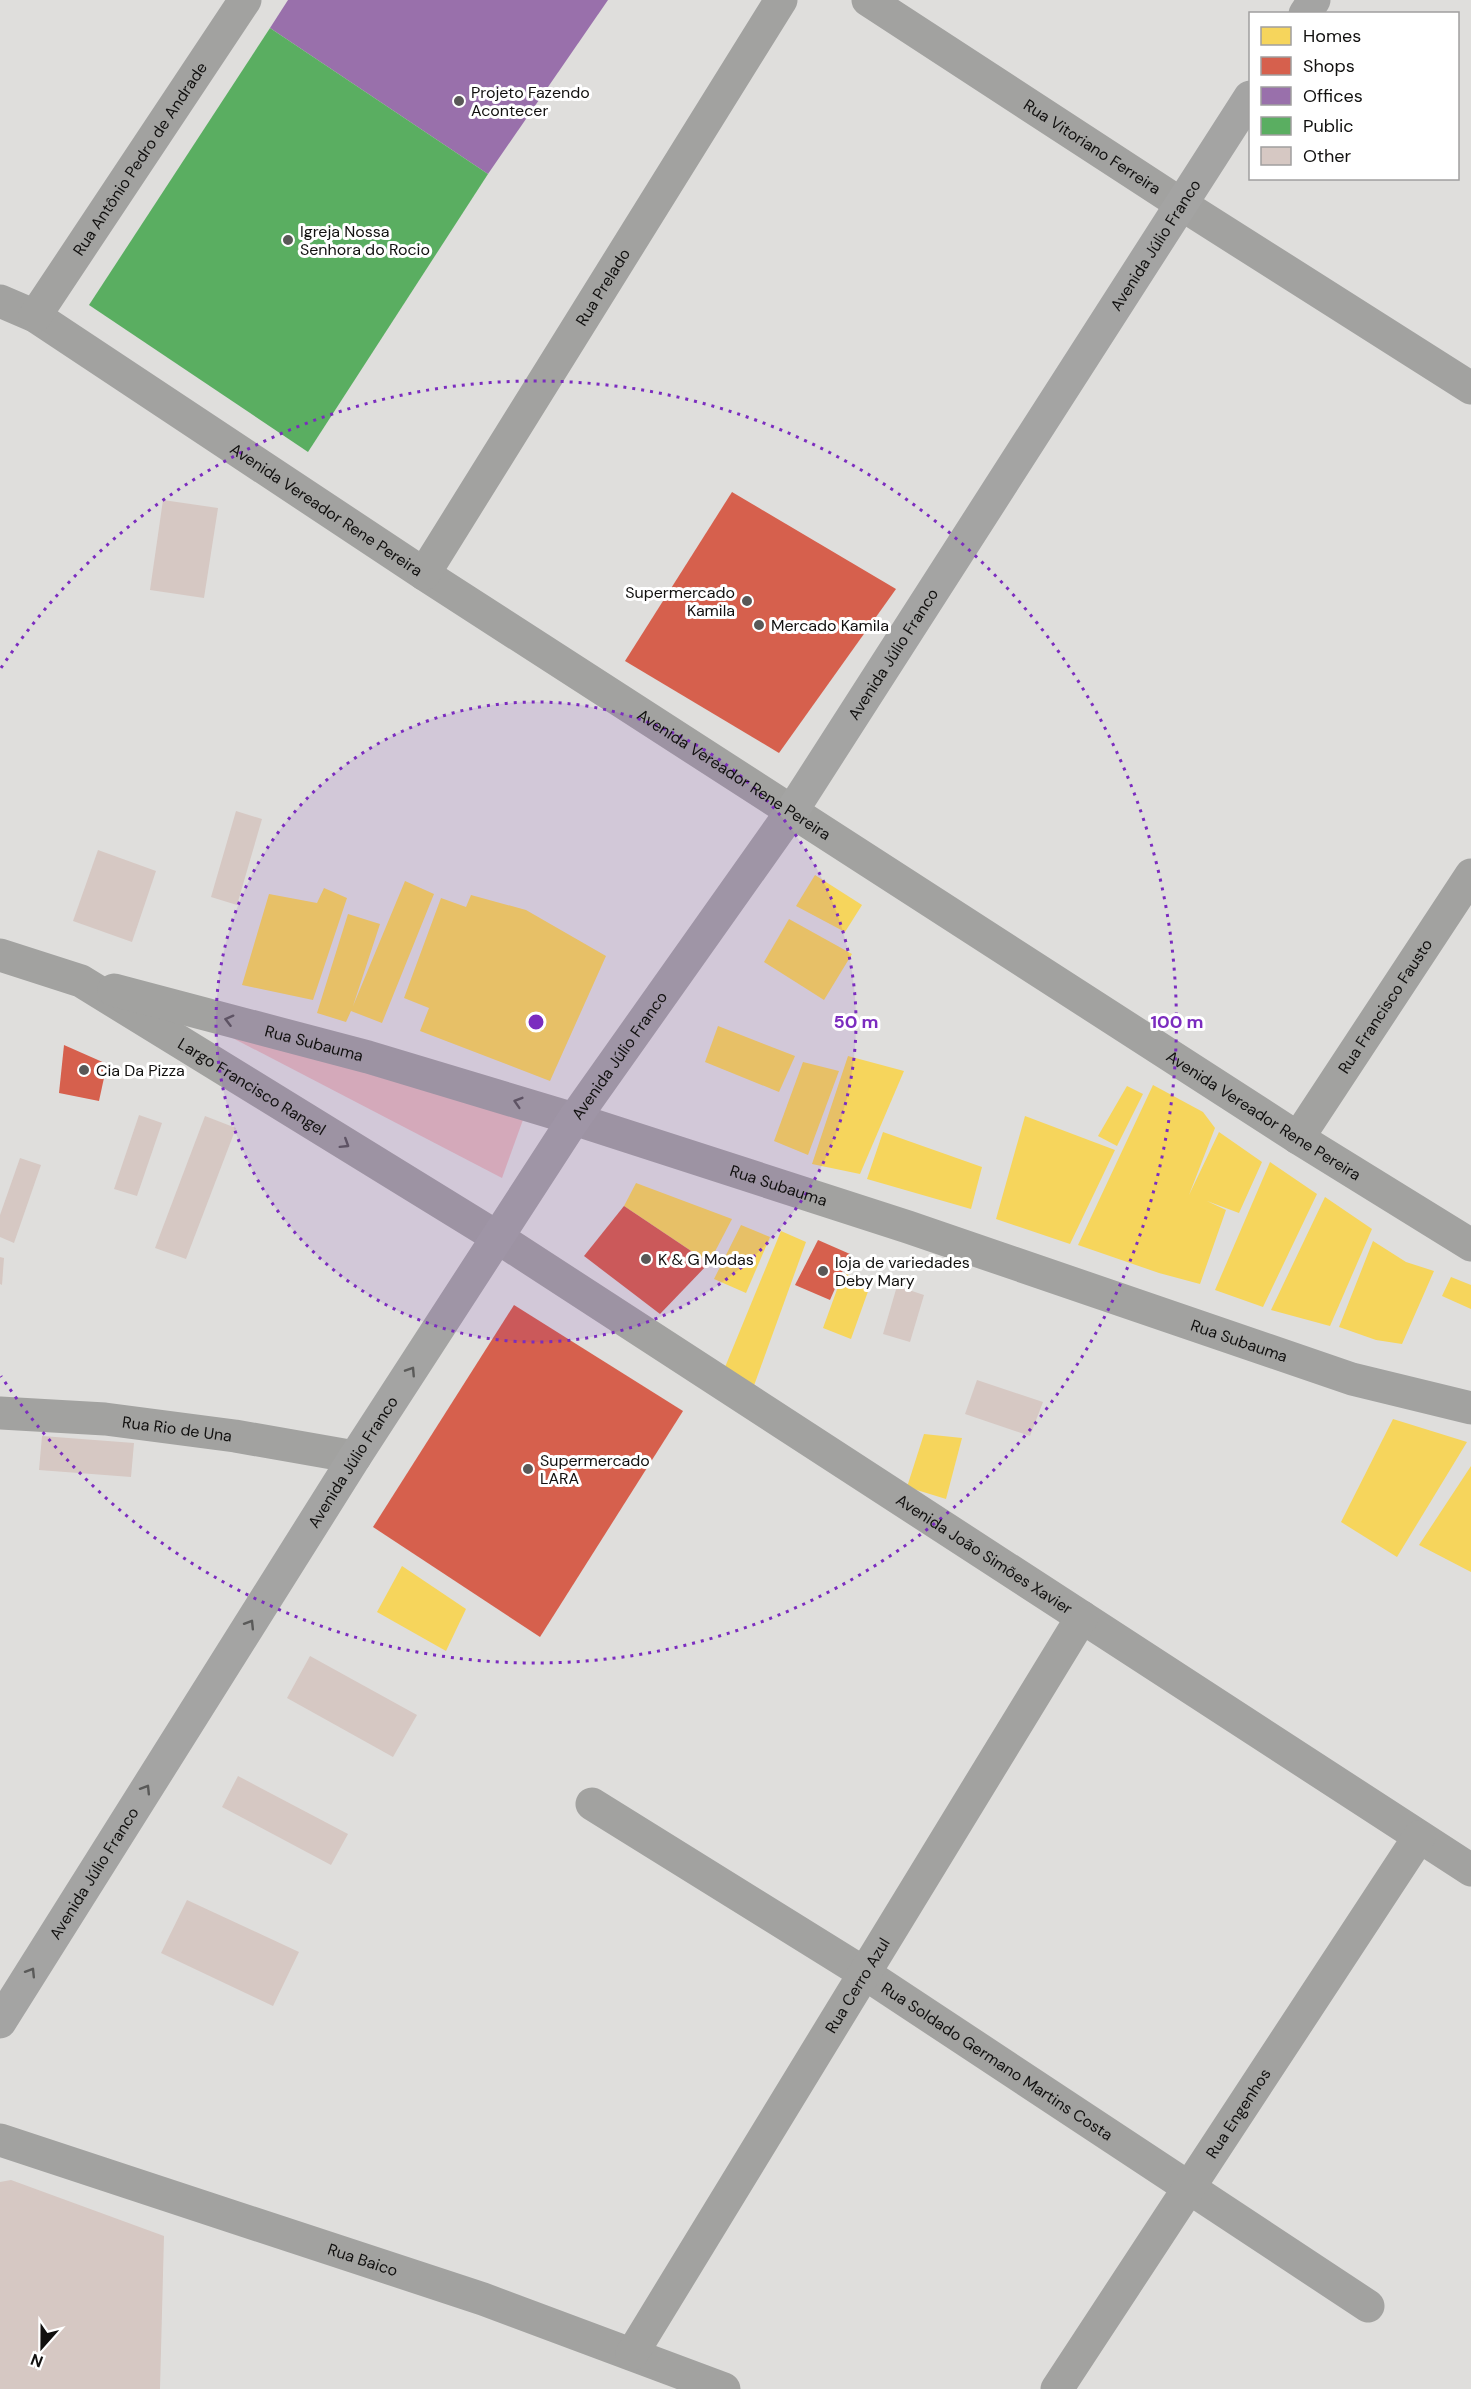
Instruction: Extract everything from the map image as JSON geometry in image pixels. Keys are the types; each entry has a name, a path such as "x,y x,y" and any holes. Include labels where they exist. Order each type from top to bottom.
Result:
{"main road":[{"name":"Avenida Júlio Franco","path":"0,2022 355,1457 497,1237 574,1119 792,811 1249,100"}],"street":[{"name":"Rua Antônio Pedro de Andrade","path":"34,316 245,0"},
{"name":"Rua Prelado","path":"424,574 781,0"},
{"name":"Rua Vitoriano Ferreira","path":"868,0 1181,204 1471,388"},
{"name":"Avenida Vereador Rene Pereira","path":"0,301 34,316 424,574 1298,1138 1471,1245"},
{"name":"Rua Francisco Fausto","path":"1298,1138 1471,875"},
{"name":"Largo Francisco Rangel","path":"0,955 81,981 497,1237"},
{"name":"Rua Subauma","path":"81,981 368,1057 574,1119 908,1227 1353,1379 1471,1408"},
{"name":"Avenida João Simões Xavier","path":"497,1237 1471,1870"},
{"name":"Rua Rio de Una","path":"0,1413 105,1419 236,1436 355,1457"},
{"name":"Rua Cerro Azul","path":"632,2354 1082,1617"},
{"name":"Rua Soldado Germano Martins Costa","path":"592,1804 864,1973 1368,2306"},
{"name":"Rua Engenhos","path":"1057,2389 1419,1837"},
{"name":"Rua Baico","path":"0,2140 483,2299 724,2389"}],"shaded area":[{"path":"223,1033 524,1117 502,1178"}],"building: Homes":[{"path":"815,875 862,905 845,932 796,906"},
{"path":"405,881 434,894 382,1023 351,1011 346,1022 317,1013 348,914 380,924 353,1006"},
{"path":"324,888 347,898 313,1000 242,985 269,894 317,903"},
{"path":"471,895 526,910 606,956 550,1081 420,1031 429,1008 404,998 441,898 466,907"},
{"path":"789,919 852,954 824,1000 764,962"},
{"path":"718,1026 795,1056 779,1092 705,1062"},
{"path":"848,1056 904,1071 860,1174 812,1164"},
{"path":"803,1062 839,1071 808,1155 774,1141"},
{"path":"1153,1085 1203,1112 1215,1128 1189,1195 1219,1132 1262,1162 1239,1213 1207,1201 1226,1210 1200,1284 1159,1273 1078,1245"},
{"path":"1127,1086 1143,1094 1117,1146 1098,1136"},
{"path":"1025,1116 1115,1150 1070,1244 996,1219"},
{"path":"883,1132 982,1167 971,1209 867,1179"},
{"path":"1270,1162 1317,1194 1263,1307 1215,1290"},
{"path":"636,1183 732,1219 709,1263 624,1206"},
{"path":"1325,1197 1372,1229 1330,1326 1271,1310"},
{"path":"741,1225 770,1237 746,1293 714,1279"},
{"path":"781,1231 806,1242 752,1391 723,1372"},
{"path":"1373,1241 1406,1262 1434,1271 1402,1344 1376,1340 1339,1327"},
{"path":"843,1273 871,1283 851,1339 823,1328"},
{"path":"1451,1277 1471,1285 1471,1309 1442,1296"},
{"path":"1393,1419 1467,1442 1397,1557 1341,1522"},
{"path":"924,1434 962,1438 946,1499 907,1487"},
{"path":"1471,1466 1471,1572 1419,1545"},
{"path":"402,1566 466,1609 446,1651 377,1612"}],"building: Shops":[{"name":"Mercado Kamila","path":"732,492 896,589 779,753 625,661"},
{"name":"Cia Da Pizza","path":"64,1045 107,1064 99,1101 59,1093"},
{"name":"K & G Modas","path":"624,1206 709,1263 660,1314 584,1256"},
{"name":"loja de variedades Deby Mary","path":"818,1240 850,1254 830,1300 795,1285"},
{"name":"Supermercado LARA","path":"514,1305 683,1411 540,1637 373,1527"}],"building: Offices":[{"name":"Projeto Fazendo Acontecer","path":"288,0 608,0 488,174 270,28"}],"building: Public":[{"name":"Igreja Nossa Senhora do Rocio","path":"270,28 488,174 308,452 89,305"}],"building: Other":[{"path":"163,500 218,508 204,598 150,590"},
{"path":"236,811 262,819 237,905 211,897"},
{"path":"98,850 156,871 132,942 73,921"},
{"path":"139,1115 162,1123 137,1196 114,1189"},
{"path":"205,1116 236,1128 186,1259 155,1248"},
{"path":"20,1158 41,1165 14,1243 0,1237 0,1215"},
{"path":"0,1257 4,1258 2,1285 0,1284"},
{"path":"897,1286 924,1295 910,1342 883,1334"},
{"path":"977,1380 1043,1402 1030,1436 965,1414"},
{"path":"42,1436 134,1443 131,1477 39,1470"},
{"path":"310,1656 417,1715 393,1757 287,1698"},
{"path":"238,1776 348,1834 331,1865 222,1807"},
{"path":"187,1900 299,1952 273,2006 161,1953"},
{"path":"11,2180 164,2236 160,2389 0,2389 0,2182"}],"place":[{"name":"Projeto Fazendo Acontecer","path":"459,101"},
{"name":"Igreja Nossa Senhora do Rocio","path":"288,240"},
{"name":"Supermercado Kamila","path":"747,601"},
{"name":"Mercado Kamila","path":"759,625"},
{"name":"Cia Da Pizza","path":"84,1070"},
{"name":"K & G Modas","path":"646,1259"},
{"name":"loja de variedades Deby Mary","path":"823,1271"},
{"name":"Supermercado LARA","path":"528,1469"}]}
